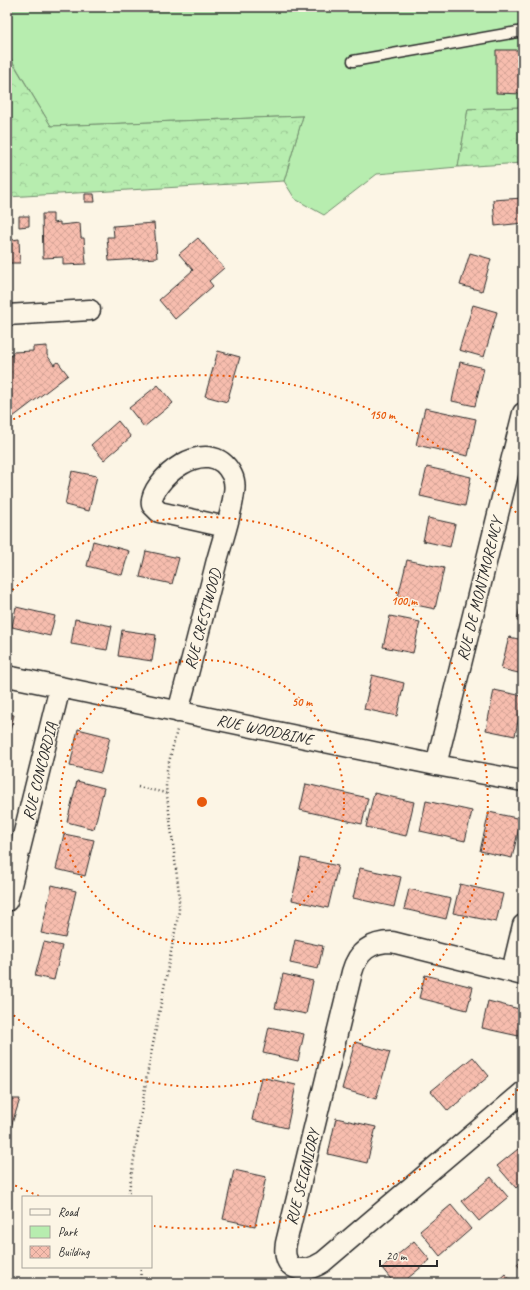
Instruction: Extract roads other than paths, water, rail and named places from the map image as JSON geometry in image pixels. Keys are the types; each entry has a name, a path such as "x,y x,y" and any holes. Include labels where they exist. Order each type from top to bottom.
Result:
{"street":[{"path":"7,315 90,310"},
{"name":"RUE DE MONTMORENCY","path":"436,765 523,414"},
{"name":"RUE CRESTWOOD","path":"178,721 226,527"},
{"name":"RUE WOODBINE","path":"7,676 60,687 178,721 523,781"},
{"name":"RUE CONCORDIA","path":"8,896 60,687"},
{"name":"RUE SEIGNIORY","path":"523,925 518,973 392,942 375,943 369,946 358,956 352,972 286,1243 285,1249 288,1261 297,1269 303,1270 310,1269 323,1262 523,1092"}],"lane":[{"path":"353,62 523,31"}]}
